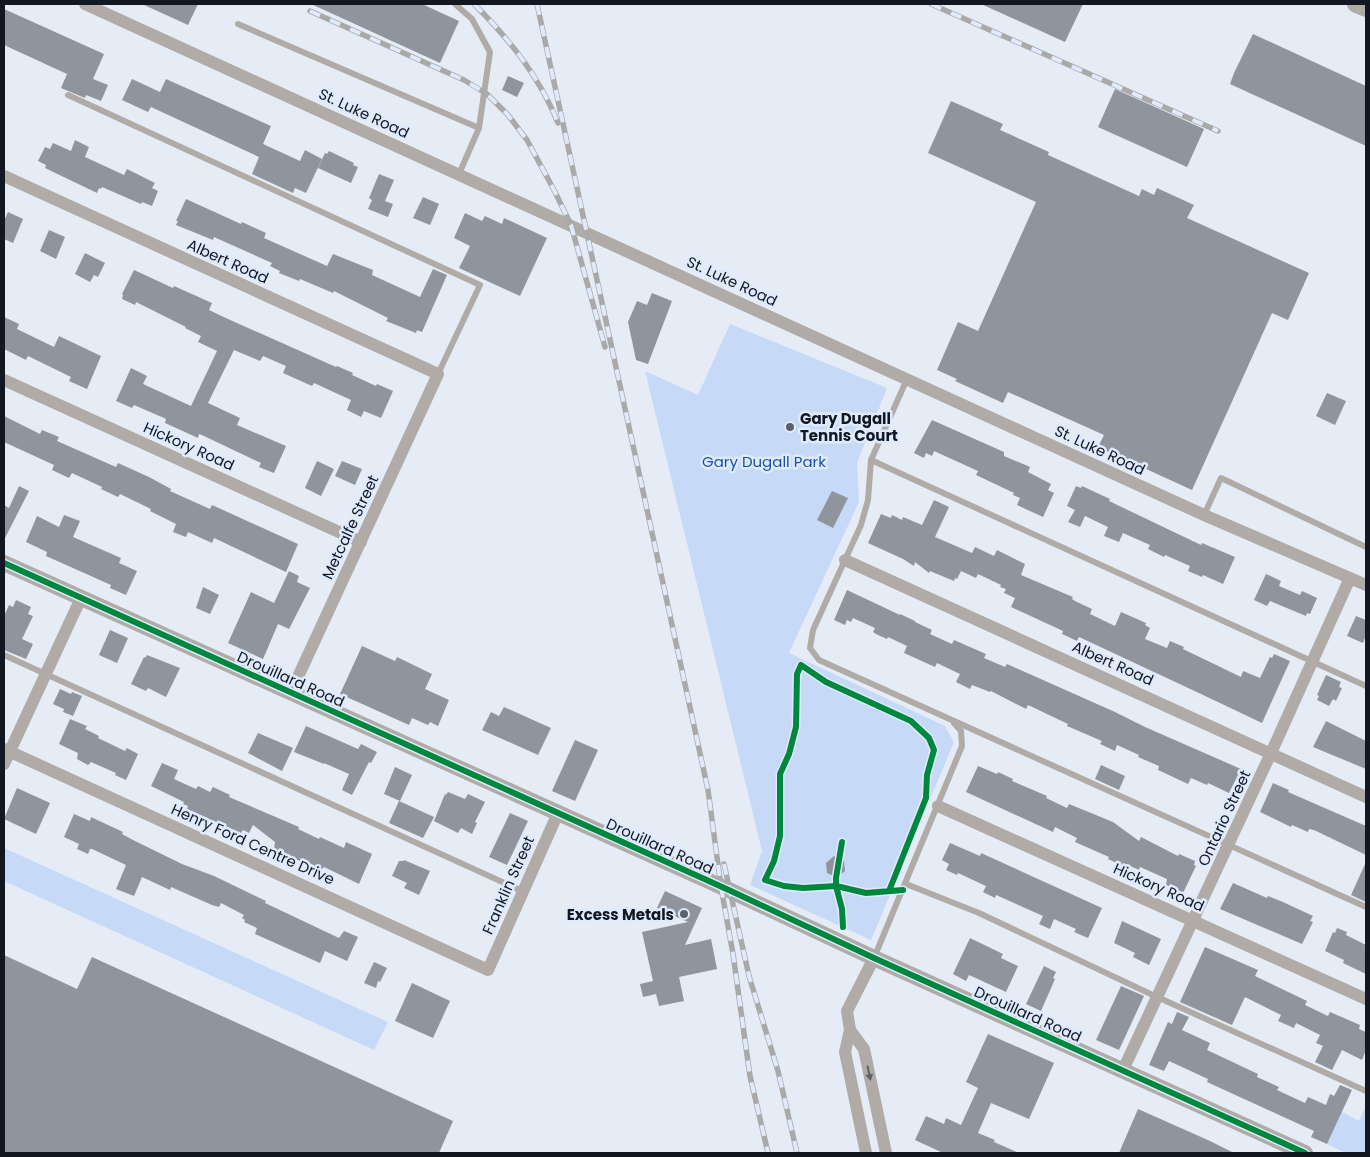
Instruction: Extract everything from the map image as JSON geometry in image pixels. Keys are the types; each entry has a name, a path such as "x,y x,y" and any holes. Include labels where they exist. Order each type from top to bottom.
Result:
{"street":[{"name":"St. Luke Road","path":"86,4 1204,515 1366,585"},
{"name":"Albert Road","path":"4,176 438,374"},
{"name":"Metcalfe Street","path":"291,692 438,374"},
{"name":"Hickory Road","path":"4,380 361,542"},
{"name":"Albert Road","path":"846,560 1366,797"},
{"name":"Drouillard Road","path":"4,562 1305,1153"},
{"name":"Ontario Street","path":"1122,1070 1229,846 1350,578"},
{"path":"4,764 7,750 81,598"},
{"name":"Henry Ford Centre Drive","path":"7,750 488,970"},
{"name":"Hickory Road","path":"938,806 1366,999"},
{"name":"Franklin Street","path":"488,970 558,813"},
{"path":"866,1153 845,1052 850,1030 847,1010 874,958"},
{"path":"850,1030 864,1049 886,1153"}],"lane":[{"path":"455,4 472,19 490,52 479,128 459,174"},
{"path":"238,24 479,128"},
{"path":"68,95 480,285 438,374"},
{"path":"907,379 871,460 868,500 861,525 813,630 810,648 813,654 819,660 1366,908"},
{"path":"871,460 1366,686"},
{"path":"1204,515 1221,478 1366,546"},
{"path":"4,655 522,891"},
{"path":"874,958 962,746 961,730 952,720"},
{"path":"906,884 980,913 1157,997 1366,1091"}],"green space":[{"name":"Gary Dugall Park","path":"730,324 887,388 857,463 859,502 789,653 945,726 954,742 871,940 750,885 762,851 645,371 698,395"},
{"path":"4,848 388,1022 374,1050 4,881"},
{"path":"1366,1106 1366,1153 1346,1153 1327,1144 1342,1112 1359,1121"}],"building":[{"path":"142,4 198,4 188,25"},
{"path":"311,4 422,4 459,21 440,63"},
{"path":"981,4 1083,4 1065,42"},
{"path":"4,9 104,54 93,79 108,85 101,101 86,95 85,98 61,88 67,74 4,45"},
{"path":"1253,34 1366,86 1366,146 1230,84"},
{"path":"508,76 524,83 517,97 502,90"},
{"path":"132,79 160,92 166,79 271,126 263,144 300,161 305,150 322,159 306,193 295,188 293,193 252,174 259,157 151,107 148,112 122,100"},
{"path":"1115,89 1204,129 1187,167 1098,127"},
{"path":"951,101 1003,124 1000,130 1049,152 1048,155 1139,196 1142,189 1154,195 1157,188 1194,205 1187,218 1309,273 1288,320 1272,313 1192,490 1098,447 1104,435 1008,392 1003,403 955,381 957,379 937,370 958,322 978,331 1036,202 928,153"},
{"path":"75,140 89,147 85,157 124,175 127,169 155,183 152,188 158,191 152,206 142,202 141,204 102,187 101,189 99,188 97,193 45,168 46,165 38,161 45,147 50,149 53,143 71,151"},
{"path":"329,151 354,163 353,165 358,167 351,183 318,168 325,153 327,154"},
{"path":"379,174 394,180 385,201 393,204 388,217 368,209 372,200 369,198"},
{"path":"423,197 439,204 430,225 413,218"},
{"path":"186,199 266,233 264,238 327,266 333,254 373,270 372,275 420,297 433,269 447,275 422,332 417,330 416,333 386,321 388,318 334,291 333,293 300,279 299,281 279,273 280,271 270,266 272,263 214,237 213,240 176,225"},
{"path":"8,212 23,219 13,243 4,239 4,221"},
{"path":"465,213 482,221 485,216 502,224 504,218 547,238 520,296 459,268 470,246 454,238"},
{"path":"49,230 65,237 56,259 40,251"},
{"path":"85,253 105,263 98,277 94,275 90,282 75,274"},
{"path":"134,270 212,303 209,310 228,319 353,373 352,375 376,386 377,384 393,391 381,418 364,411 361,417 347,410 351,400 314,383 312,386 283,373 286,366 263,356 260,361 234,350 208,403 240,418 237,425 286,446 274,473 259,467 261,463 204,436 199,434 198,438 165,423 166,419 164,418 134,405 132,408 116,401 131,368 147,376 143,384 191,406 217,351 198,342 201,336 186,327 136,302 135,305 122,299 122,294"},
{"path":"652,293 672,301 648,364 636,360 628,322 637,301 647,305"},
{"path":"4,317 19,324 17,329 54,347 59,336 101,356 87,389 69,381 71,377 28,356 26,360 4,349"},
{"path":"1327,393 1346,401 1335,425 1316,416"},
{"path":"4,416 40,434 42,430 59,437 57,441 116,467 118,463 149,477 171,489 170,491 210,509 212,505 298,544 286,572 214,538 212,543 188,532 186,537 173,532 176,524 150,511 151,509 120,494 118,497 72,473 69,478 52,470 54,465 4,442"},
{"path":"932,420 1004,452 1004,456 1030,467 1028,472 1051,484 1048,490 1054,493 1043,517 1017,505 1020,498 1013,495 1014,493 976,475 978,471 934,451 932,456 926,453 924,458 914,453"},
{"path":"317,461 334,469 321,496 305,488"},
{"path":"342,461 362,469 355,485 335,476"},
{"path":"19,486 29,491 4,540 4,505 9,508"},
{"path":"1076,486 1081,488 1082,486 1110,499 1109,501 1201,545 1202,543 1235,557 1223,584 1188,571 1190,566 1165,555 1164,557 1148,549 1150,545 1123,533 1119,542 1104,536 1108,527 1085,516 1080,527 1068,522 1075,510 1067,506"},
{"path":"832,491 848,498 833,528 817,520"},
{"path":"934,500 949,507 935,537 972,553 975,547 994,556 997,550 1025,564 1021,575 1073,597 1072,599 1075,601 1092,609 1090,614 1115,626 1121,612 1146,623 1145,625 1150,628 1145,639 1167,648 1170,641 1241,677 1243,671 1260,678 1270,657 1272,658 1274,654 1290,661 1262,723 1079,637 1077,641 1062,634 1063,631 1011,607 1015,598 1004,593 1006,589 978,574 976,578 961,571 954,581 930,571 929,573 915,562 914,566 868,543 881,514 891,518 892,515 902,520 903,517 922,525"},
{"path":"64,515 80,521 73,537 121,558 119,563 137,571 126,595 110,588 111,585 46,556 47,552 26,542 37,516 59,527"},
{"path":"289,571 299,576 297,582 310,588 289,629 278,624 263,659 228,643 251,592 274,603"},
{"path":"1266,574 1281,581 1279,586 1300,595 1302,591 1317,598 1310,614 1307,613 1306,616 1270,601 1267,606 1254,600"},
{"path":"203,587 219,595 210,614 196,608"},
{"path":"847,590 915,621 932,630 930,634 952,644 954,640 986,654 984,658 1005,667 1007,664 1241,769 1229,793 1208,783 1207,785 1191,778 1188,784 1158,770 1159,766 1138,757 1139,755 1117,745 1115,751 1100,744 1102,741 1067,726 1068,724 1028,705 1026,709 991,691 972,685 970,689 956,682 960,674 937,663 935,667 904,653 907,646 888,637 887,639 876,634 873,632 875,628 853,618 851,622 847,620 845,625 834,620"},
{"path":"16,600 31,607 28,614 33,616 22,639 33,644 26,659 4,650 4,616 9,605 13,607"},
{"path":"1356,616 1366,620 1366,635 1363,643 1347,636"},
{"path":"110,630 128,638 117,663 99,655"},
{"path":"362,646 395,661 397,657 432,674 425,689 449,700 438,726 430,722 428,725 412,718 409,725 340,694"},
{"path":"147,655 180,668 166,697 148,688 146,691 131,684 144,657"},
{"path":"1326,675 1341,682 1339,687 1342,688 1336,701 1333,699 1329,706 1317,700 1319,696 1317,695"},
{"path":"60,689 82,696 73,716 63,712 64,709 53,704"},
{"path":"504,707 551,728 538,755 482,730 491,712 499,716"},
{"path":"70,719 87,726 85,729 99,736 98,738 125,751 127,748 138,754 126,780 115,775 116,773 91,762 88,765 77,759 78,753 59,744"},
{"path":"1326,721 1366,741 1366,769 1313,747"},
{"path":"306,726 358,749 361,744 377,752 371,763 369,762 352,795 342,790 349,774 294,752"},
{"path":"258,733 293,748 282,771 248,753"},
{"path":"575,740 598,750 575,801 552,791"},
{"path":"162,763 178,770 174,779 196,789 198,786 210,792 213,787 230,795 229,797 299,827 298,829 319,839 320,837 344,848 346,842 372,854 359,884 324,867 322,869 305,861 304,863 274,849 275,842 253,825 249,833 243,830 241,833 187,809 188,806 183,804 184,802 151,786"},
{"path":"1101,765 1125,776 1119,790 1095,779"},
{"path":"978,766 1013,779 1012,781 1047,796 1046,798 1067,808 1069,804 1113,822 1139,841 1141,837 1178,856 1179,854 1195,861 1194,865 1196,866 1183,893 1166,885 1167,879 1140,867 1139,870 1126,864 1125,867 1108,859 1109,857 1075,842 1077,838 1055,827 1053,832 966,792"},
{"path":"395,767 412,775 400,801 384,794"},
{"path":"1273,783 1289,790 1288,792 1366,826 1366,855 1314,830 1309,829 1308,832 1292,825 1291,827 1260,812"},
{"path":"17,788 50,803 36,834 4,819"},
{"path":"448,792 465,799 468,794 485,802 475,822 477,823 472,834 461,828 458,833 434,821 445,794"},
{"path":"399,801 434,817 423,838 389,823"},
{"path":"510,813 528,821 507,865 489,857"},
{"path":"74,814 90,821 91,817 182,864 214,876 266,901 265,903 339,938 344,931 358,937 347,961 325,951 320,963 255,934 257,928 244,922 245,920 242,918 244,915 221,903 219,907 212,905 171,887 170,890 142,877 134,896 116,889 126,865 92,849 90,849 88,854 77,849 79,844 64,837"},
{"path":"950,843 980,856 981,853 1102,908 1088,938 1074,932 1076,929 1054,919 1050,929 1039,924 1043,916 996,895 995,898 983,892 986,886 958,873 957,875 946,870 949,864 942,860"},
{"path":"834,856 844,861 845,871 837,877 827,873 826,863"},
{"path":"404,860 430,871 419,895 404,888 407,883 392,876 399,861"},
{"path":"1366,862 1366,902 1351,895"},
{"path":"1233,883 1267,898 1268,896 1283,902 1313,916 1310,921 1313,922 1302,944 1220,909"},
{"path":"665,891 702,908 685,945 711,939 717,969 679,977 684,1001 659,1006 656,994 643,997 640,984 653,981 642,932 688,922 657,908"},
{"path":"1122,921 1161,939 1149,965 1133,957 1135,953 1114,943"},
{"path":"1337,928 1347,932 1346,935 1366,945 1366,974 1343,963 1344,960 1325,951 1333,932 1335,933"},
{"path":"970,938 1003,954 1001,958 1018,966 1006,992 969,975 966,981 953,974"},
{"path":"1205,947 1258,970 1255,976 1307,1001 1305,1005 1328,1016 1330,1012 1360,1025 1359,1029 1366,1032 1366,1050 1362,1060 1342,1050 1332,1070 1315,1062 1323,1046 1316,1043 1320,1035 1296,1023 1294,1028 1278,1021 1281,1015 1245,997 1232,1025 1180,1002"},
{"path":"4,955 77,989 92,957 453,1121 439,1153 4,1153"},
{"path":"374,962 387,968 380,982 378,981 376,988 364,983"},
{"path":"1044,966 1056,972 1053,978 1055,979 1041,1011 1026,1004"},
{"path":"412,983 450,1001 433,1038 395,1021"},
{"path":"1121,986 1144,996 1119,1050 1096,1040"},
{"path":"1177,1012 1189,1017 1182,1030 1210,1043 1207,1050 1258,1074 1257,1077 1279,1087 1277,1090 1305,1103 1308,1097 1326,1105 1330,1094 1334,1096 1340,1085 1352,1090 1327,1144 1311,1137 1314,1131 1207,1082 1208,1079 1169,1061 1164,1071 1149,1065 1168,1022 1172,1024"},
{"path":"988,1034 1054,1063 1029,1119 991,1103 978,1133 1019,1153 943,1153 915,1140 926,1116 944,1124 946,1118 961,1125 978,1088 966,1082"},
{"path":"1138,1109 1210,1141 1234,1153 1119,1153"}],"railway":[{"path":"474,4 500,31 533,74 558,123"},
{"path":"537,4 708,790 750,1076 768,1153"},
{"path":"931,4 1218,131"},
{"path":"310,11 464,80 487,94 508,115 527,140 571,225 605,347"},
{"path":"724,864 749,976 778,1071 797,1153"}],"cycle path":[{"path":"4,563 731,891 874,958 1305,1153"},
{"path":"889,891 926,798 927,775 934,750 929,738 911,721 826,682 801,665 797,674 796,727 789,754 780,774 780,836 774,861 765,880 784,886 803,888 836,886 866,893 903,890"},
{"path":"842,842 836,886 842,909 843,927"}],"place":[{"name":"Gary Dugall Tennis Court","path":"790,427"},
{"name":"Excess Metals","path":"684,914"}]}
